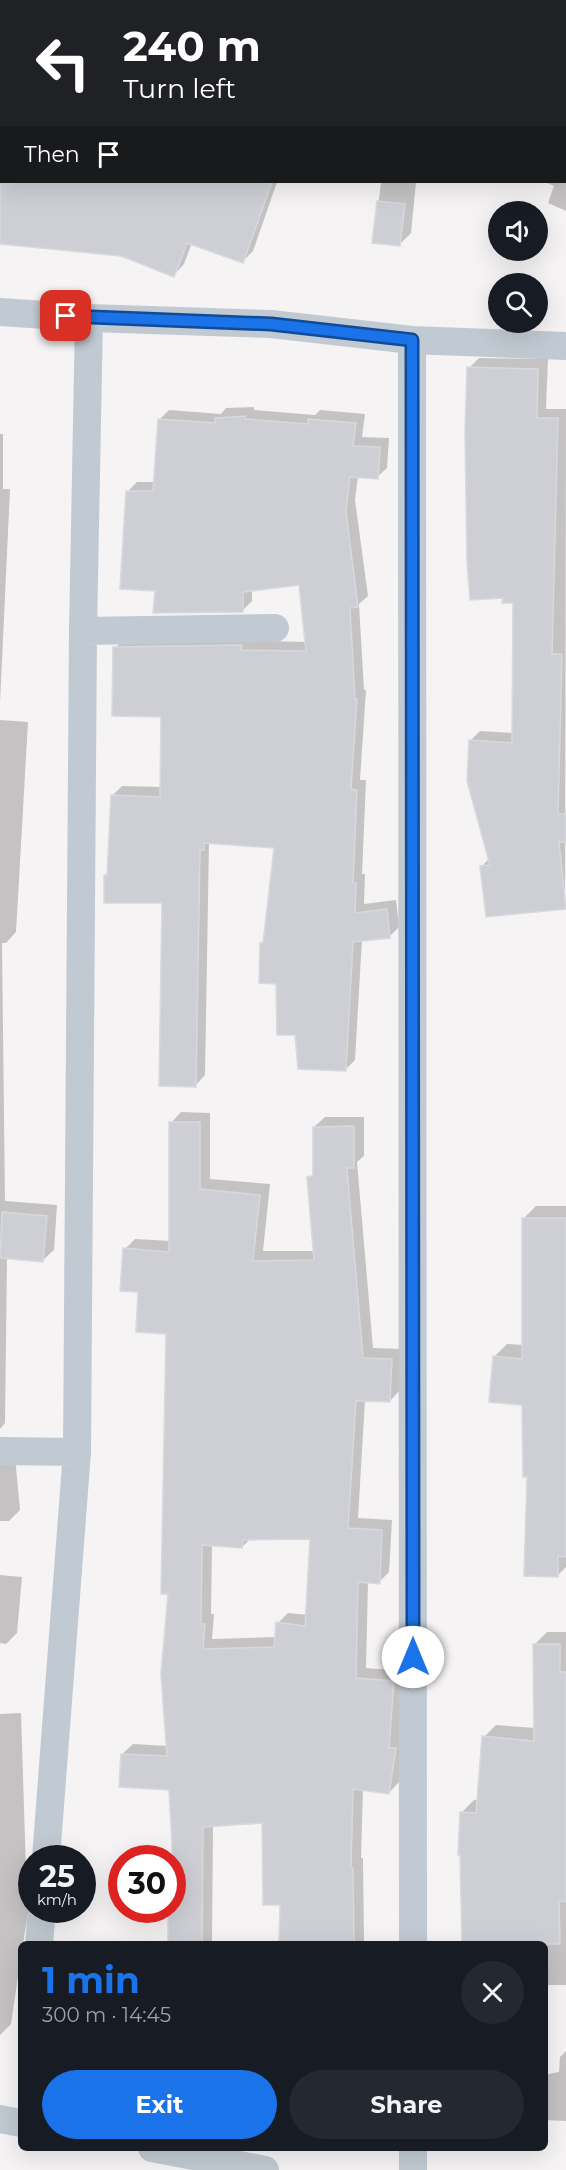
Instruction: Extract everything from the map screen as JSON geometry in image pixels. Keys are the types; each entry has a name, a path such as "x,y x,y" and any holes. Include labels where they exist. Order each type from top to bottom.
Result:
{"street":[{"path":"0,312 88,318 271,324 412,340 566,346"},
{"path":"47,1845 78,1452 83,631 88,318"},
{"path":"412,340 413,1941"},
{"path":"83,631 275,628"},
{"path":"0,1451 78,1452"},
{"path":"39,1941 41,1923"},
{"path":"0,2119 18,2122"},
{"path":"167,2151 265,2170"},
{"path":"413,2151 413,2170"}],"building":[{"path":"0,183 272,183 243,263 187,243 174,277 121,256 0,244"},
{"path":"377,201 405,204 400,246 372,243"},
{"path":"467,367 538,369 537,418 558,418 552,654 562,654 558,814 566,814 566,842 559,842 566,909 486,917 480,866 490,865 467,781 469,740 512,743 513,603 502,603 503,598 470,600 467,561 465,432"},
{"path":"245,416 245,419 308,424 308,419 356,423 353,446 380,447 378,479 350,477 346,511 358,607 350,608 355,699 357,699 351,789 357,790 353,883 356,883 355,913 387,909 390,938 353,942 346,1071 298,1069 295,1035 277,1035 276,984 259,983 260,943 263,943 274,848 204,843 204,850 200,850 196,1087 159,1086 162,903 104,903 104,875 107,875 111,795 160,797 161,717 112,716 113,647 242,645 241,650 306,651 299,585 243,592 243,612 153,613 155,591 120,589 126,491 153,491 158,419 215,423 215,418"},
{"path":"169,1122 200,1122 200,1189 260,1195 253,1261 314,1260 307,1177 313,1176 313,1127 354,1126 354,1168 347,1168 363,1358 392,1359 390,1402 356,1401 348,1528 382,1530 380,1584 358,1582 356,1678 394,1681 389,1748 396,1748 389,1794 353,1789 351,1868 353,1868 354,1941 279,1941 280,1905 263,1905 262,1823 203,1827 202,1941 168,1941 168,1923 186,1923 186,1845 172,1845 169,1790 119,1787 121,1754 167,1756 161,1674 168,1594 161,1594 166,1334 136,1332 138,1292 120,1291 123,1248 169,1252","holes":["310,1539 305,1626 276,1622 274,1647 203,1649 205,1624 201,1624 202,1545 242,1548 243,1540"]},
{"path":"2,1212 47,1216 43,1262 0,1258"},
{"path":"522,1218 566,1218 566,1557 558,1556 558,1577 524,1576 527,1477 523,1477 522,1405 489,1402 493,1356 522,1359"},
{"path":"533,1644 560,1644 560,1672 566,1672 566,1902 559,1901 560,1944 548,1944 548,1941 462,1941 460,1855 458,1855 460,1812 476,1813 482,1736 534,1741"}],"route":[{"path":"66,316 271,324 412,340 413,1657"}]}
